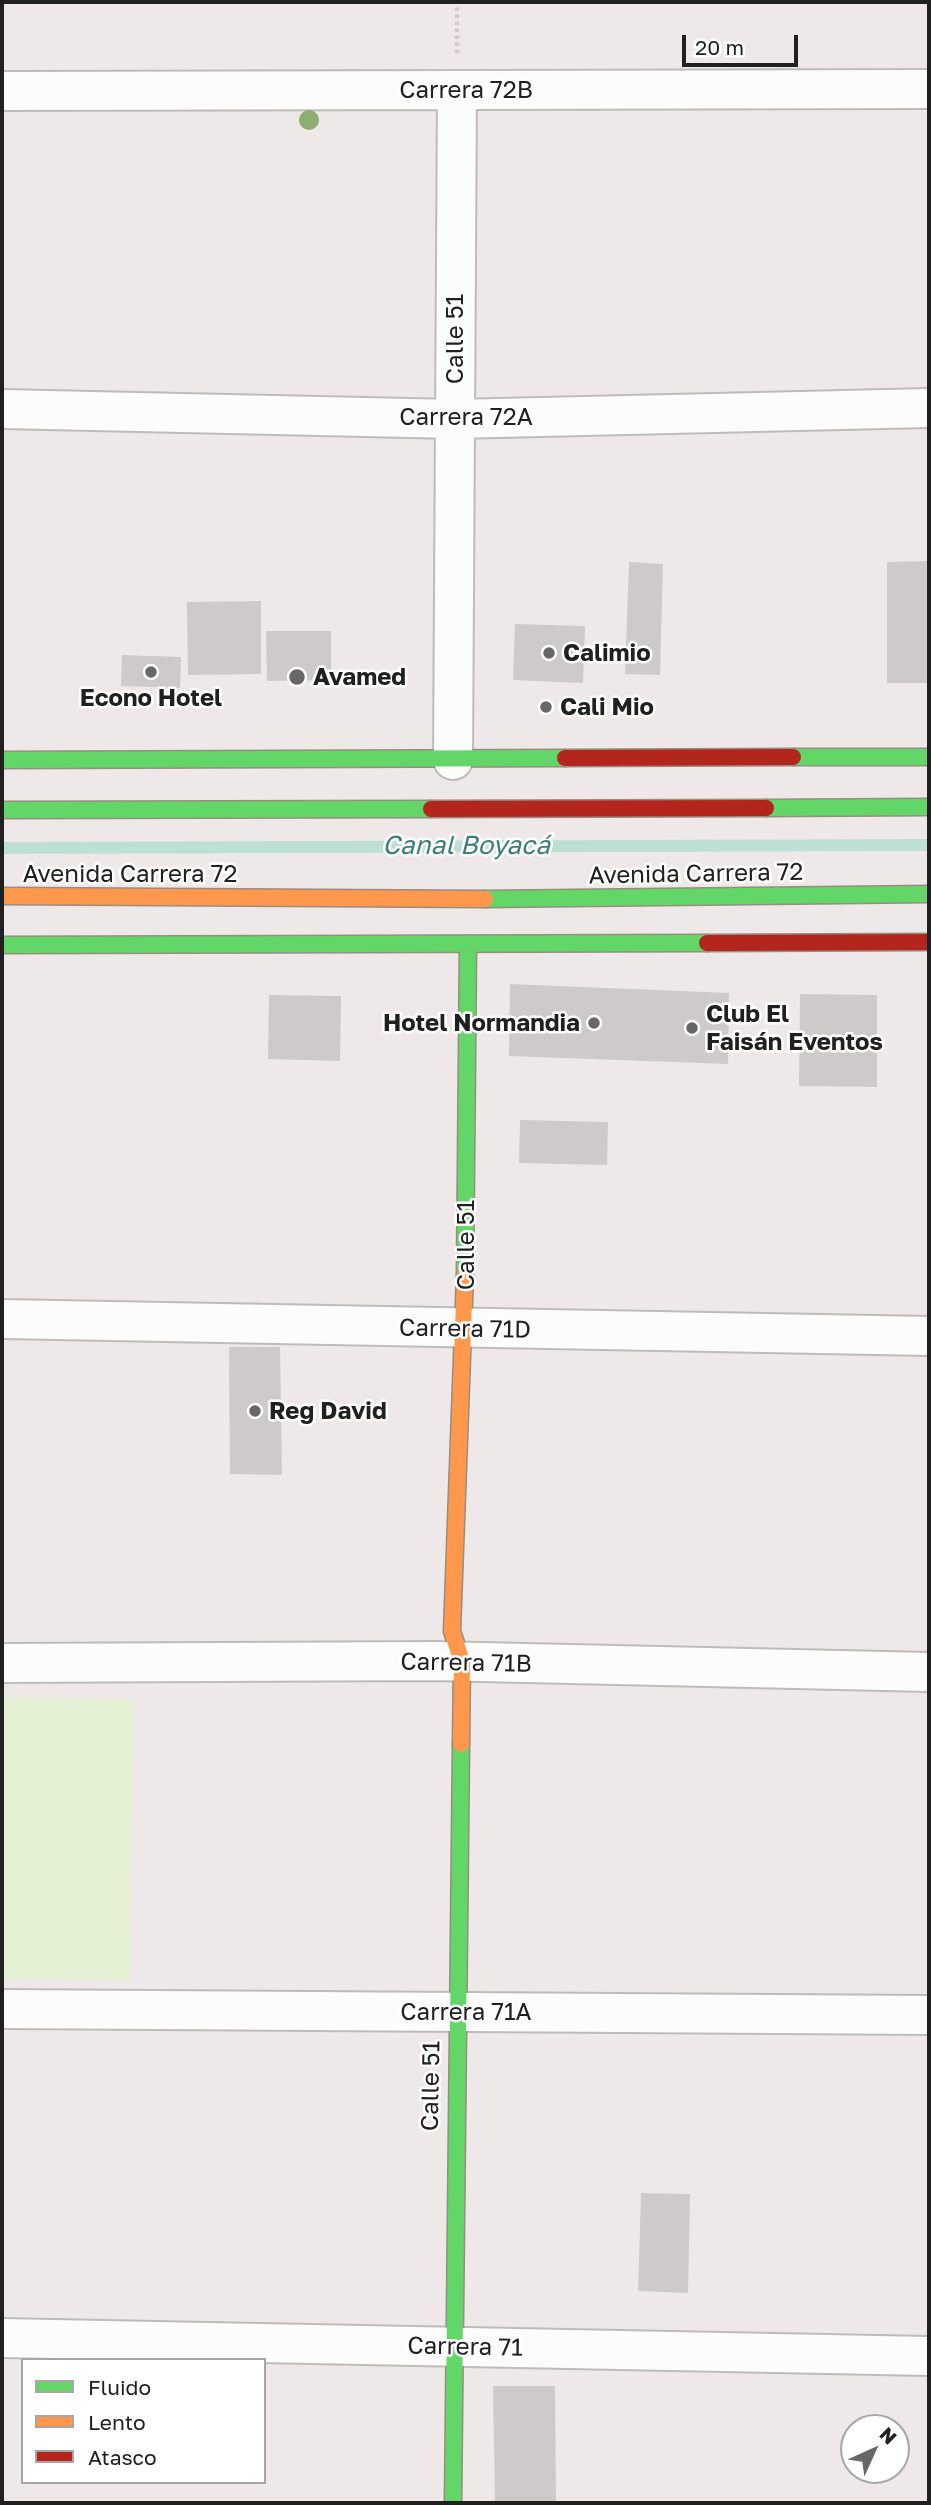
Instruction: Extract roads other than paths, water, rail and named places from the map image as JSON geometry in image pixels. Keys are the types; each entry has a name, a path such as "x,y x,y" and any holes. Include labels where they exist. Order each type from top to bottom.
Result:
{"main road":[{"path":"840,776 876,757"},
{"path":"2,760 929,757"},
{"path":"76,776 113,760"},
{"path":"779,808 815,789"},
{"path":"2,809 39,792"},
{"path":"2,809 929,807"},
{"name":"Avenida Carrera 72","path":"2,896 929,894"},
{"path":"2,910 24,896"},
{"path":"247,897 281,917"},
{"path":"303,930 326,944"},
{"path":"2,945 929,942"},
{"name":"Calle 51","path":"453,2503 435,2346 438,2012 446,1657 465,1329 468,944"}],"street":[{"name":"Carrera 72B","path":"2,91 929,89"},
{"name":"Calle 51","path":"453,760 457,90"},
{"name":"Carrera 72A","path":"2,409 455,419 929,408"},
{"name":"Carrera 71D","path":"2,1319 929,1336"},
{"name":"Carrera 71B","path":"2,1663 446,1657 929,1672"},
{"name":"Carrera 71A","path":"2,2009 929,2015"},
{"name":"Carrera 71","path":"2,2338 929,2356"}],"waterway":[{"name":"Canal Boyacá","path":"2,848 929,845"}],"place":[{"name":"Calimio","path":"549,653"},
{"name":"Econo Hotel","path":"151,672"},
{"name":"Avamed","path":"297,677"},
{"name":"Cali Mio","path":"546,707"},
{"name":"Hotel Normandia","path":"594,1023"},
{"name":"Club El Faisán Eventos","path":"692,1028"},
{"name":"Reg David","path":"255,1411"}]}
